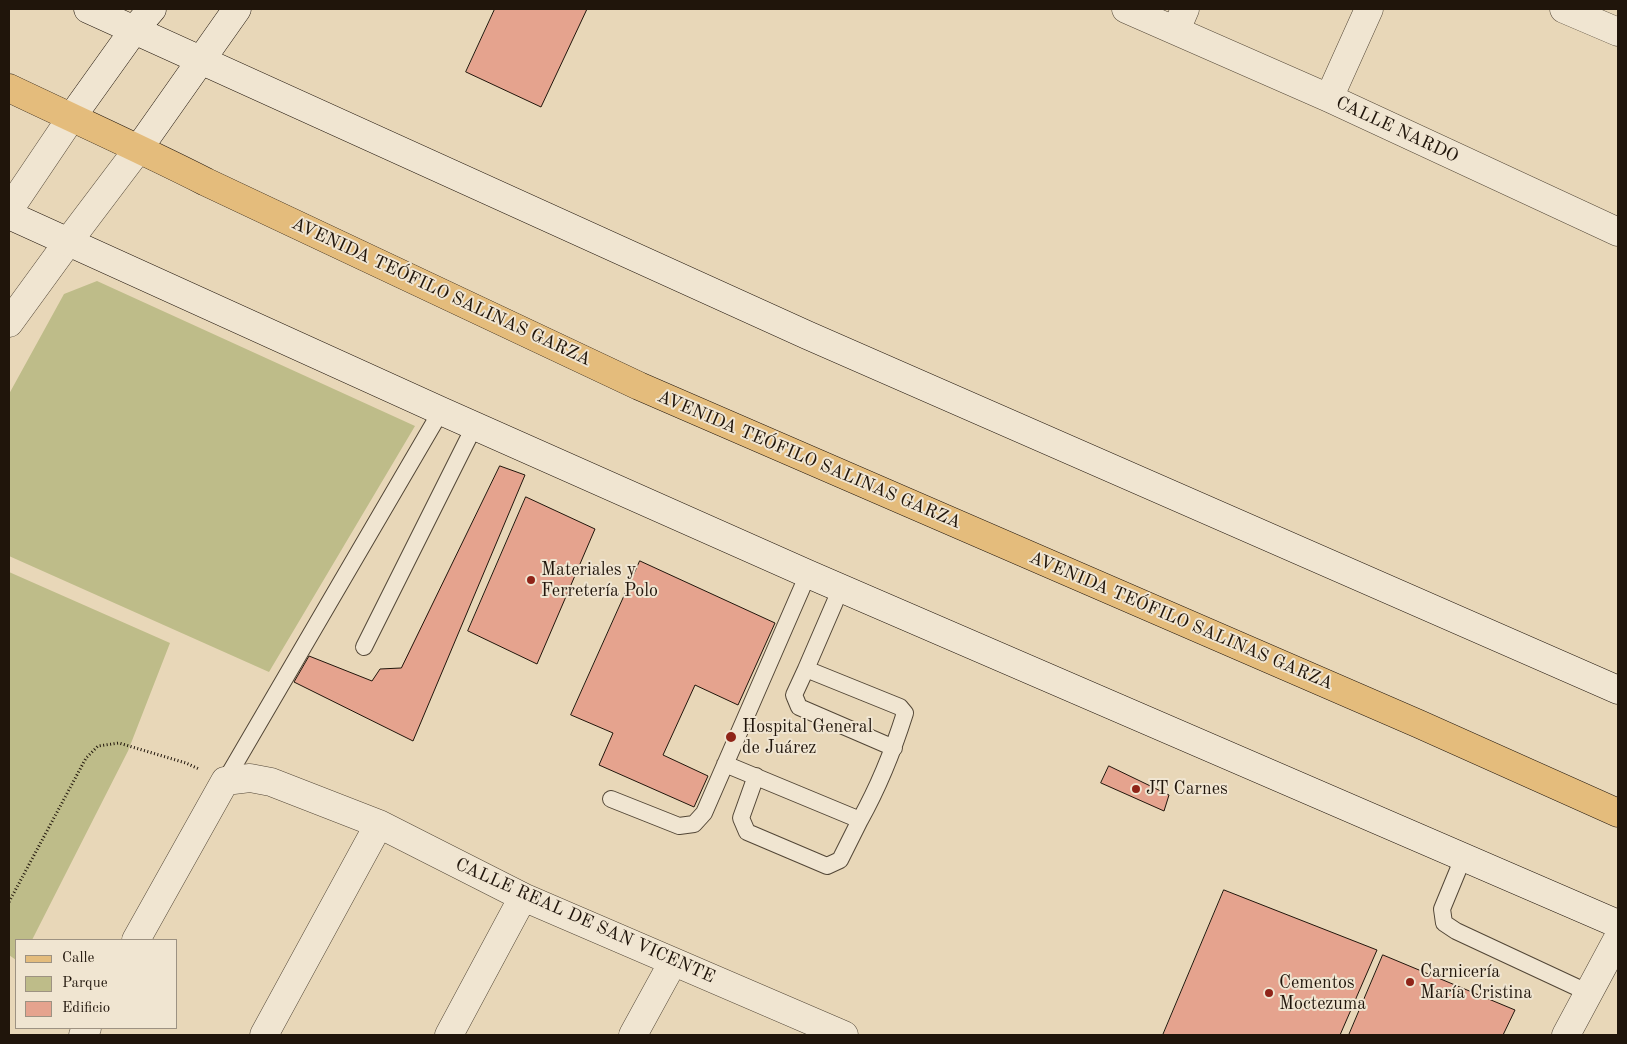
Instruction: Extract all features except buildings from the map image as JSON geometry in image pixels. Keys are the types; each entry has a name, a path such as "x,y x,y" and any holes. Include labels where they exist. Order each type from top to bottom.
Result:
{"main road":[{"name":"AVENIDA TEÓFILO SALINAS GARZA","path":"9,88 639,386 1410,720 1618,813"}],"street":[{"path":"88,9 807,335 1618,690"},
{"path":"9,210 134,30 152,9"},
{"path":"10,318 139,148 237,9"},
{"name":"CALLE NARDO","path":"1126,9 1180,19 1329,98 1618,232"},
{"path":"1329,98 1369,9"},
{"path":"1564,9 1618,32"},
{"path":"9,215 441,411 808,574 1618,924"},
{"name":"CALLE REAL DE SAN VICENTE","path":"225,781 250,778 271,782 379,824 523,897 673,962 815,1030 844,1035"},
{"path":"137,939 225,781"},
{"path":"264,1035 379,824"},
{"path":"449,1035 523,897"},
{"path":"1566,1035 1618,938"},
{"path":"633,1035 673,962"}],"lane":[{"path":"225,781 441,411"},
{"path":"364,647 475,425"},
{"path":"611,799 679,826 694,824 704,813 808,574"},
{"path":"841,588 794,695 799,707 894,748"},
{"path":"756,776 741,818 746,832 827,866 840,860 878,787 905,714 900,707 806,669"},
{"path":"725,764 860,820"},
{"path":"1464,858 1442,909 1444,924 1589,993"}],"path":[{"path":"9,902 86,758 98,746 119,743 186,763 225,781"}],"green space":[{"path":"97,281 415,426 269,672 9,556 9,394 64,294"},
{"path":"9,572 170,643 128,751 33,939 15,939 15,959 9,955"}],"place":[{"name":"Materiales y Ferretería Polo","path":"531,580"},
{"name":"Hospital General de Juárez","path":"731,737"},
{"name":"JT Carnes","path":"1136,789"},
{"name":"Carnicería María Cristina","path":"1410,982"},
{"name":"Cementos Moctezuma","path":"1269,993"}]}
